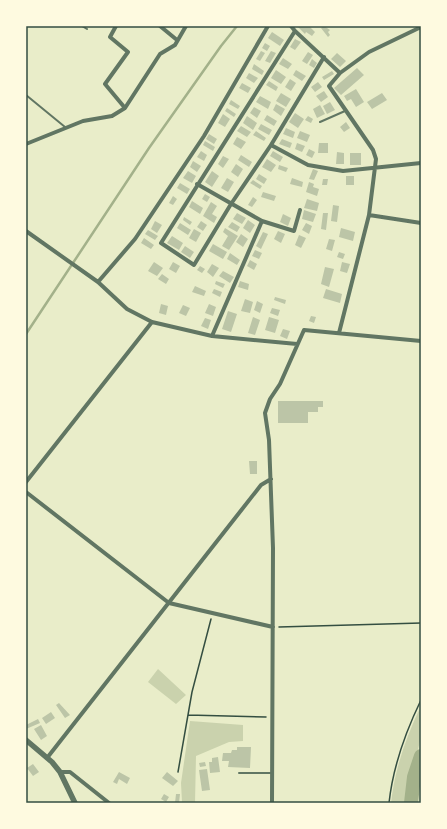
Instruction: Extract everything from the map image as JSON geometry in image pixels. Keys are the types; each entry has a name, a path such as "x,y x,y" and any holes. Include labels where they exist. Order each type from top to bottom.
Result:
{"street":[{"path":"116,26 110,37 128,52 104,84 125,108"},
{"path":"160,26 178,40"},
{"path":"26,144 83,121 112,116 125,108 160,54 175,45 186,26"},
{"path":"98,282 135,239 204,136 268,26"},
{"path":"291,26 340,73"},
{"path":"339,333 370,215 376,159 373,150 329,86 340,73 369,52 421,27"},
{"path":"295,31 161,243 194,265 231,204 271,145 324,57"},
{"path":"271,145 308,165 343,171 421,163"},
{"path":"197,184 262,221 294,230 300,210"},
{"path":"370,215 421,223"},
{"path":"212,336 262,221"},
{"path":"26,231 98,282 127,309 152,322 212,336 297,344"},
{"path":"26,482 152,322"},
{"path":"272,803 273,627 271,479 266,413 270,399 280,384 304,330 421,341"},
{"path":"47,758 261,485 271,479"},
{"path":"26,492 169,603 273,627"},
{"path":"26,740 47,758 60,772 75,803"},
{"path":"60,772 70,772 108,803"}],"lane":[{"path":"82,26 87,28"},
{"path":"26,95 66,128"},
{"path":"320,122 346,110"},
{"path":"239,773 272,773"}],"path":[{"path":"178,772 192,692 212,613"},
{"path":"273,627 421,623"},
{"path":"389,803 391,785 399,751 421,700"},
{"path":"188,715 273,717"}],"green space":[{"path":"158,669 186,695 176,704 148,682"},
{"path":"421,706 421,737 405,803 391,803 395,777 402,753"},
{"path":"190,721 243,725 243,741 229,742 196,756 195,803 182,802 181,783"}],"building":[{"path":"297,26 309,26 315,32 312,36 306,32 305,34"},
{"path":"324,26 330,30 328,32 330,35 328,37 321,28"},
{"path":"272,32 284,40 280,46 268,38"},
{"path":"295,39 301,42 295,50 290,47"},
{"path":"265,43 270,46 267,51 262,48"},
{"path":"261,51 265,53 260,61 256,59"},
{"path":"271,51 276,53 270,63 265,61"},
{"path":"308,52 313,55 307,64 302,61"},
{"path":"337,53 346,61 340,67 331,59"},
{"path":"283,58 292,64 288,69 279,64"},
{"path":"312,59 317,63 314,68 309,65"},
{"path":"254,64 264,71 262,75 252,69"},
{"path":"357,68 364,75 341,95 334,88"},
{"path":"276,70 286,77 281,84 271,78"},
{"path":"296,70 306,76 302,81 293,75"},
{"path":"332,71 334,74 324,80 322,77"},
{"path":"249,73 258,78 254,83 246,78"},
{"path":"290,79 296,83 291,91 285,87"},
{"path":"269,81 278,87 276,91 266,85"},
{"path":"318,82 322,87 315,92 311,87"},
{"path":"242,83 251,88 248,93 239,88"},
{"path":"356,89 364,102 356,107 351,99 347,101 344,96"},
{"path":"324,91 328,97 321,102 316,96"},
{"path":"281,93 291,99 286,107 276,101"},
{"path":"382,93 387,100 372,109 367,102"},
{"path":"260,96 271,102 268,109 256,102"},
{"path":"231,100 240,106 238,109 229,104"},
{"path":"330,102 335,110 327,114 323,106"},
{"path":"276,104 285,109 281,116 273,110"},
{"path":"320,105 325,114 317,118 313,109"},
{"path":"254,107 261,111 257,118 250,113"},
{"path":"227,108 236,114 234,117 225,111"},
{"path":"295,113 304,119 298,128 289,122"},
{"path":"223,114 230,119 225,127 218,123"},
{"path":"267,115 277,121 274,126 264,120"},
{"path":"247,116 257,123 253,130 243,123"},
{"path":"308,116 313,119 311,123 305,120"},
{"path":"346,122 350,128 344,132 340,127"},
{"path":"261,124 272,130 269,135 258,129"},
{"path":"241,126 251,132 247,137 237,131"},
{"path":"286,128 295,132 293,138 283,134"},
{"path":"256,131 266,138 264,141 253,135"},
{"path":"300,131 310,135 307,142 297,138"},
{"path":"209,134 217,139 214,144 206,139"},
{"path":"237,137 246,142 241,149 233,144"},
{"path":"282,139 292,143 290,148 279,144"},
{"path":"205,141 215,147 213,151 203,145"},
{"path":"297,143 305,146 302,152 295,149"},
{"path":"319,143 328,143 328,153 318,153"},
{"path":"309,149 315,152 312,158 306,155"},
{"path":"201,151 207,155 204,161 197,157"},
{"path":"273,151 283,157 280,162 270,156"},
{"path":"337,152 344,153 344,164 336,164"},
{"path":"350,153 361,153 361,165 350,165"},
{"path":"241,155 252,162 249,167 238,160"},
{"path":"223,156 229,159 223,168 218,164"},
{"path":"267,159 276,165 271,172 262,167"},
{"path":"193,161 201,166 197,172 190,167"},
{"path":"236,164 243,169 238,177 231,172"},
{"path":"279,165 288,168 286,172 278,169"},
{"path":"313,169 318,171 314,180 309,179"},
{"path":"188,171 196,176 192,183 183,178"},
{"path":"212,171 219,176 212,187 205,182"},
{"path":"259,174 267,179 264,184 256,179"},
{"path":"346,176 354,176 354,185 346,185"},
{"path":"227,178 234,182 228,192 221,188"},
{"path":"292,178 303,182 302,187 290,184"},
{"path":"323,179 328,179 327,185 322,185"},
{"path":"253,180 262,186 260,189 250,183"},
{"path":"309,182 314,184 313,187 319,189 317,196 306,192"},
{"path":"180,183 190,189 187,194 177,188"},
{"path":"263,192 276,196 274,201 261,197"},
{"path":"205,194 210,197 207,202 202,199"},
{"path":"173,196 177,199 173,205 169,203"},
{"path":"253,197 257,200 252,207 248,205"},
{"path":"307,199 319,203 317,211 304,208"},
{"path":"192,201 203,208 200,214 189,207"},
{"path":"211,202 217,206 212,214 217,217 214,223 203,216"},
{"path":"333,205 339,206 337,222 331,221"},
{"path":"304,210 316,214 313,222 302,219"},
{"path":"237,213 246,218 242,224 233,219"},
{"path":"323,213 328,213 326,230 321,229"},
{"path":"283,214 291,218 288,226 280,222"},
{"path":"184,217 192,222 190,225 183,220"},
{"path":"248,220 255,225 250,233 243,228"},
{"path":"155,221 162,225 157,233 151,229"},
{"path":"201,221 207,225 203,231 197,227"},
{"path":"232,222 240,227 237,232 228,227"},
{"path":"180,223 191,230 188,235 177,228"},
{"path":"306,223 312,226 309,234 302,230"},
{"path":"225,228 238,236 229,250 222,246 228,236 223,232"},
{"path":"341,228 355,232 353,241 339,237"},
{"path":"194,229 201,233 196,242 189,238"},
{"path":"148,230 158,236 155,240 145,234"},
{"path":"278,231 285,234 281,243 274,239"},
{"path":"263,232 268,234 261,249 256,246"},
{"path":"241,234 248,239 243,247 236,242"},
{"path":"299,235 306,238 301,248 295,245"},
{"path":"172,236 183,243 179,250 167,243"},
{"path":"144,238 154,245 151,249 141,243"},
{"path":"329,239 335,240 332,251 326,249"},
{"path":"213,244 227,252 223,259 209,251"},
{"path":"185,246 194,252 190,258 181,252"},
{"path":"255,250 262,253 259,259 252,256"},
{"path":"339,252 345,254 343,259 337,257"},
{"path":"230,253 240,260 237,265 227,259"},
{"path":"250,260 257,264 254,270 247,266"},
{"path":"154,262 163,268 157,276 148,271"},
{"path":"173,262 180,266 176,273 169,269"},
{"path":"342,262 350,264 347,273 340,271"},
{"path":"212,264 219,268 213,277 207,272"},
{"path":"200,266 205,269 202,273 197,270"},
{"path":"325,267 334,269 329,287 321,284"},
{"path":"223,271 234,277 230,283 219,276"},
{"path":"162,274 169,279 166,284 158,279"},
{"path":"216,281 225,284 223,288 215,284"},
{"path":"240,281 249,284 248,290 238,287"},
{"path":"195,286 206,291 204,296 192,292"},
{"path":"214,289 222,292 220,297 212,293"},
{"path":"326,289 342,294 340,303 323,298"},
{"path":"275,297 286,300 285,304 274,300"},
{"path":"245,299 253,302 250,313 241,311"},
{"path":"257,301 263,304 260,313 254,310"},
{"path":"161,304 168,306 166,315 159,313"},
{"path":"209,304 216,307 213,316 205,313"},
{"path":"183,305 190,308 186,316 179,313"},
{"path":"272,308 280,310 278,316 270,313"},
{"path":"228,311 237,314 231,332 222,329"},
{"path":"311,316 316,317 314,323 309,321"},
{"path":"253,317 260,320 255,335 248,333"},
{"path":"269,317 279,320 275,333 265,330"},
{"path":"205,318 211,320 208,329 201,326"},
{"path":"283,329 290,331 287,339 280,336"},
{"path":"278,401 323,401 323,407 318,407 318,412 308,412 308,423 278,423"},
{"path":"249,461 257,461 257,474 250,474"},
{"path":"59,703 70,715 65,718 56,705"},
{"path":"51,712 55,718 46,724 42,718"},
{"path":"38,719 40,723 26,729 26,725"},
{"path":"41,725 47,736 41,740 34,729"},
{"path":"237,747 251,747 250,768 228,767 229,761 222,761 223,753 231,753 232,750 237,750"},
{"path":"218,757 220,772 210,773 209,762 212,762 212,758"},
{"path":"205,762 206,766 200,767 199,763"},
{"path":"33,764 39,772 33,776 27,768"},
{"path":"207,769 210,790 202,791 199,770"},
{"path":"119,772 130,778 127,784 119,779 117,784 113,782"},
{"path":"167,772 178,781 173,786 162,778"},
{"path":"164,794 169,797 166,802 161,799"},
{"path":"176,794 180,794 179,803 175,803"}],"waterway":[{"path":"26,334 149,148 221,46 237,26"},
{"path":"411,803 414,777 421,756"}]}
